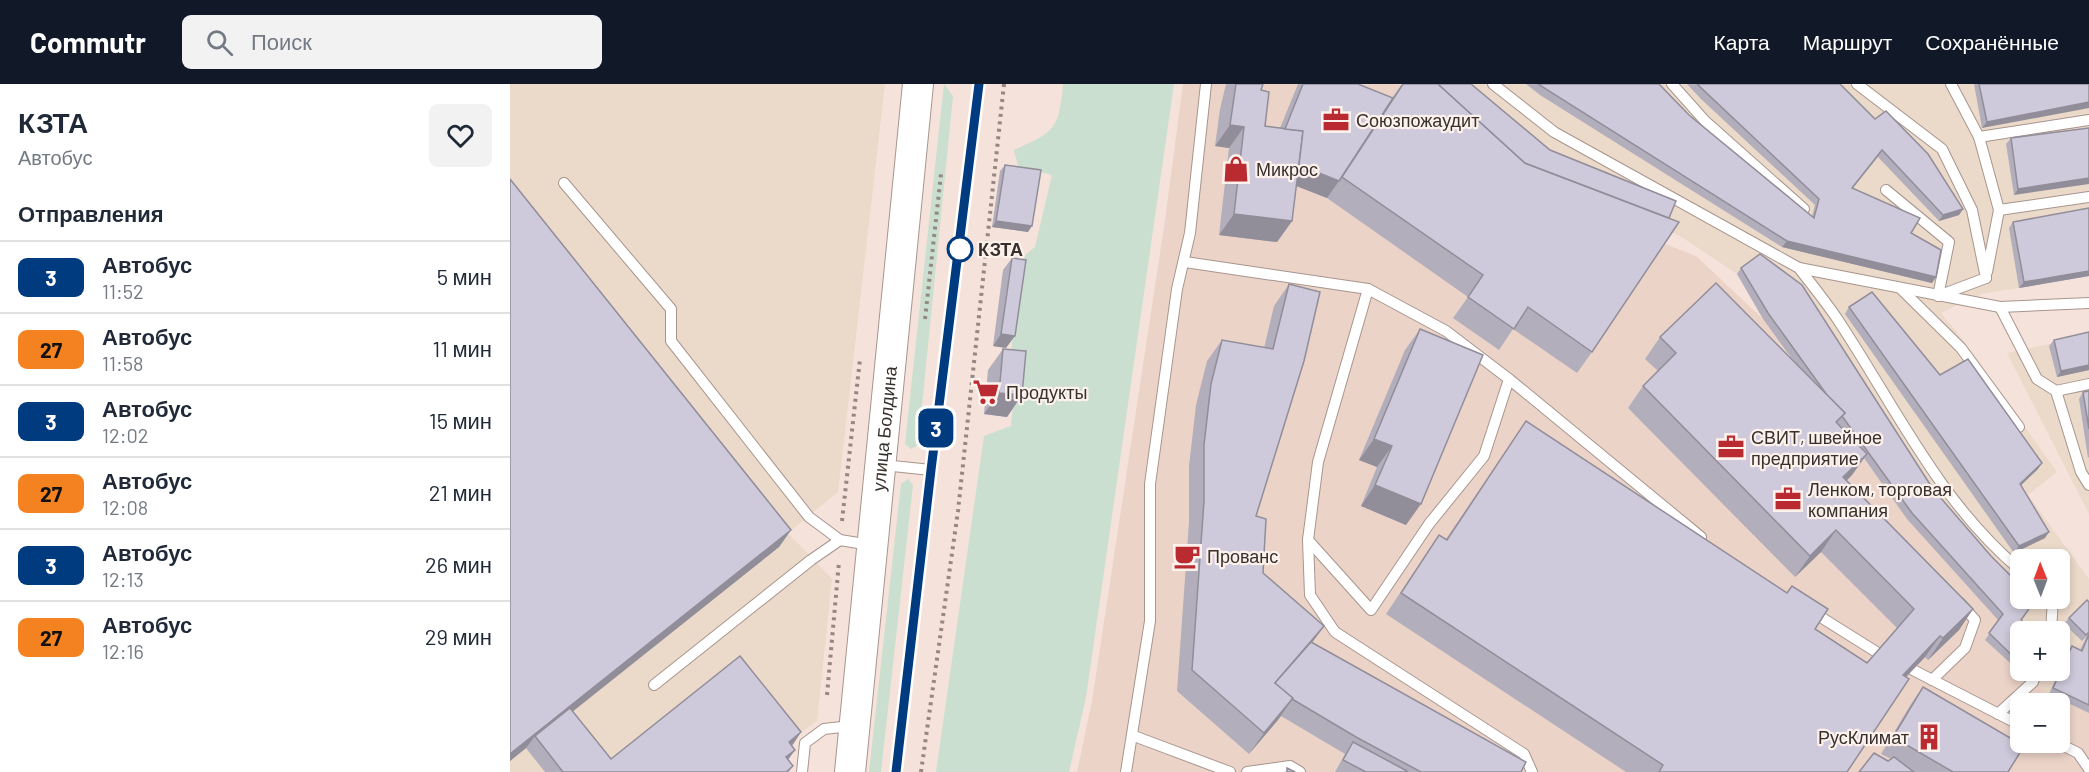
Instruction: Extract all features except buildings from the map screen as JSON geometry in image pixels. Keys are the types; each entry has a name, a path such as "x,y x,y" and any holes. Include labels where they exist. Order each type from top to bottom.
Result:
{"main road":[{"name":"улица Болдина","path":"850,772 918,84"}],"lane":[{"path":"969,84 978,98"},
{"path":"896,772 931,470 980,84"},
{"path":"1126,772 1134,736 1149,621 1150,484 1177,289 1185,262 1206,84"},
{"path":"1493,84 1554,132 1799,268 2000,308 2089,303"},
{"path":"1672,84 1705,121 1804,209"},
{"path":"1857,84 1942,149 1972,210 1986,278"},
{"path":"1951,84 1979,136 1999,210 1986,278"},
{"path":"1979,136 2089,120"},
{"path":"564,183 671,309 671,341 809,517 840,540 873,546"},
{"path":"1886,190 1949,242 1938,296"},
{"path":"1999,210 2089,197"},
{"path":"1185,262 1368,290 1446,331 1509,379 1711,544"},
{"path":"1799,268 1837,318 1930,470 1992,546 2010,561"},
{"path":"1938,296 1986,278"},
{"path":"1900,288 1961,348 2019,427"},
{"path":"1368,290 1318,462 1308,540 1310,595 1335,632 1524,754 1532,772"},
{"path":"2000,308 2037,379 2056,391 2089,485"},
{"path":"1308,540 1371,610 1429,524 1484,456 1509,379"},
{"path":"2056,391 2089,384"},
{"path":"882,465 931,470"},
{"path":"654,685 811,560 840,540"},
{"path":"1932,680 1965,648 1976,620 1952,594"},
{"path":"1802,606 1878,653"},
{"path":"1913,670 2010,720"},
{"path":"1998,714 2033,681"},
{"path":"802,772 805,743 824,729 855,726"},
{"path":"1134,736 1230,772"},
{"path":"2070,749 2078,753 2089,769"},
{"path":"1248,772 1290,766 1300,772"}],"path":[{"path":"921,772 958,511 1004,84"},
{"path":"924,325 941,174"}],"shaded area":[{"path":"510,84 885,84 838,492 788,533 832,579 817,721 790,740 793,744 781,754 780,772 510,772"},
{"path":"1183,84 1399,84 1510,184 1696,256 1763,319 1908,519 1999,621 1985,640 2010,661 2010,681 2034,681 2048,693 2010,693 2010,753 2070,753 2070,693 2049,693 2055,681 2070,681 2070,650 2089,635 2089,772 1077,772 1092,701 1165,220"},
{"path":"1405,84 2089,84 2089,276 1981,294 1941,313 1963,340 2057,472 2028,495 2067,549 2010,549 2010,609 2070,609 2070,553 2089,579 2089,635 2070,650 2070,621 2010,621 2010,661 1985,640 1998,620 1908,519 1763,319 1737,274 1683,238"},
{"path":"2089,336 2089,514 2007,353"},
{"path":"2034,681 2055,681 2048,693"}],"green space":[{"path":"944,84 953,96 918,445 911,449 905,444"},
{"path":"1063,84 1174,84 1086,697 1069,772 936,772 984,436 1011,426 1016,372 1011,354 1020,259 1035,247 1052,175 1018,166 1014,150 1038,138 1052,127 1057,120"},
{"path":"908,479 913,485 881,772 869,772 901,484"}],"bus line":[{"name":"3","path":"896,772 979,84"}],"place":[{"name":"Союзпожаудит","path":"1336,120"},
{"name":"Микрос","path":"1236,169"},
{"name":"КЗТА","path":"960,249"},
{"name":"Продукты","path":"986,392"},
{"name":"СВИТ, швейное предприятие","path":"1731,447"},
{"name":"Ленком, торговая компания","path":"1788,499"},
{"name":"Прованс","path":"1187,556"},
{"name":"РусКлимат","path":"1929,737"}]}
